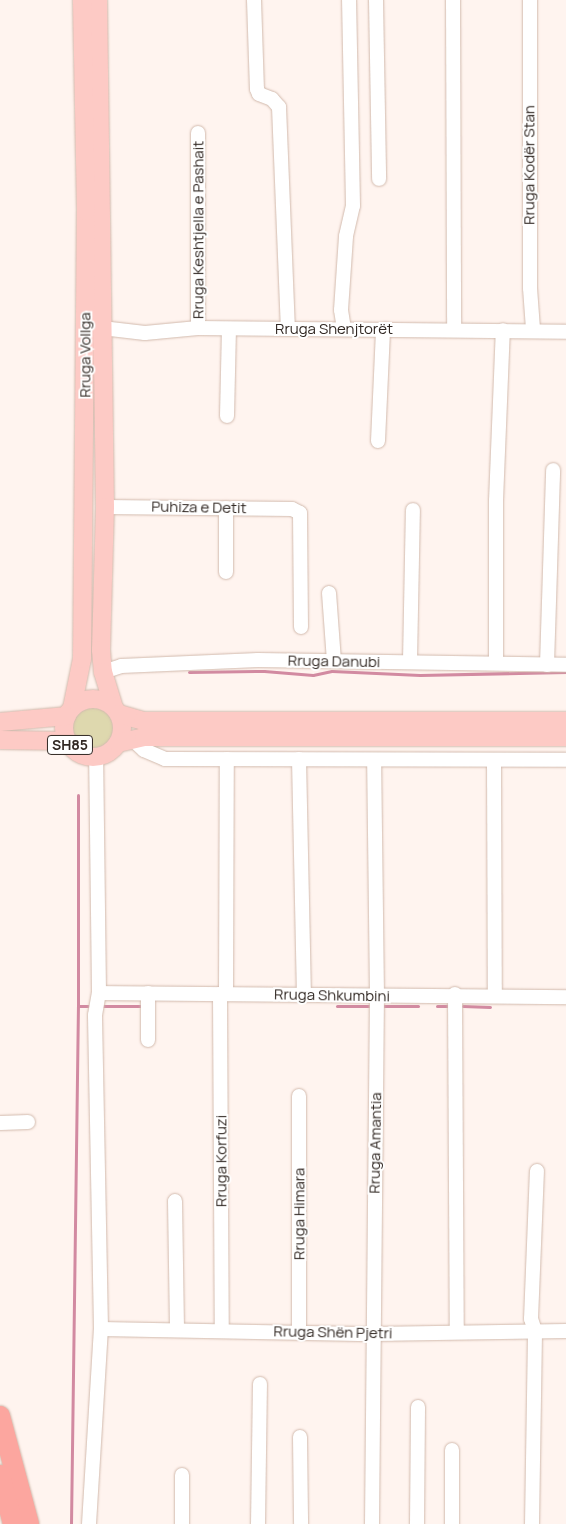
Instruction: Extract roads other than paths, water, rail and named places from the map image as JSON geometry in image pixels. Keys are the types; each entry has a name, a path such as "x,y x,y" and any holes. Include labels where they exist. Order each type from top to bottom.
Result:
{"highway":[{"path":"0,1416 29,1524"},
{"path":"0,1478 7,1517"}],"main road":[{"name":"Rruga Vollga","path":"70,712 82,659 86,211 82,0"},
{"name":"Rruga Vollga","path":"98,0 103,211 102,328 105,507 101,650 103,672 117,711"},
{"name":"SH85","path":"0,722 70,712 91,699 103,700 117,711"},
{"path":"117,711 143,721 566,721"},
{"path":"117,711 125,741 566,737"},
{"name":"SH85","path":"70,712 65,728 68,741 80,753 96,756 108,752 125,741"},
{"name":"SH85","path":"0,740 68,741"}],"street":[{"path":"254,0 257,89 259,94 275,101 279,107 288,329"},
{"path":"344,329 342,300 346,236 353,206 349,0"},
{"path":"376,0 379,179"},
{"path":"453,0 454,330"},
{"name":"Rruga Kodër Stan","path":"530,0 530,288 533,329"},
{"name":"Rruga Keshtjella e Pashait","path":"198,133 198,328"},
{"name":"Rruga Shenjtorët","path":"102,328 152,333 198,328 533,329 566,332"},
{"path":"227,416 230,329"},
{"path":"378,441 383,332 386,329"},
{"path":"496,662 496,502 502,330"},
{"path":"547,665 553,470"},
{"name":"Puhiza e Detit","path":"105,507 292,509 300,513 301,627"},
{"path":"226,508 226,572"},
{"path":"410,662 413,510"},
{"path":"329,593 334,661"},
{"name":"Rruga Danubi","path":"103,672 121,666 258,660 496,662 566,665"},
{"path":"125,741 158,757 374,761 566,760"},
{"path":"89,1524 101,1329 96,1015 99,993 96,756"},
{"name":"Rruga Korfuzi","path":"222,1329 223,994 228,759"},
{"path":"299,759 304,994"},
{"path":"494,760 495,996"},
{"name":"Rruga Amantia","path":"372,1524 376,1349 372,1334 377,996 374,761"},
{"name":"Rruga Shkumbini","path":"99,993 377,996 455,994 566,997"},
{"path":"148,993 148,1040"},
{"path":"455,994 457,1331"},
{"name":"Rruga Himara","path":"299,1096 299,1332"},
{"path":"0,1123 28,1122"},
{"path":"532,1524 535,1331 531,1319 537,1171"},
{"path":"175,1201 177,1330"},
{"name":"Rruga Shën Pjetri","path":"101,1329 222,1329 372,1334 457,1331 566,1331"},
{"path":"258,1524 260,1384"},
{"path":"417,1524 418,1407"},
{"path":"300,1437 301,1524"},
{"path":"452,1450 452,1524"},
{"path":"182,1475 182,1524"}],"waterway":[{"path":"189,672 264,671 313,675 332,671 420,675 566,672"},
{"path":"78,795 78,1006"},
{"path":"71,1524 78,1006 88,1006"},
{"path":"103,1006 140,1006"},
{"path":"337,1006 370,1006"},
{"path":"383,1006 418,1006"},
{"path":"437,1006 451,1006"},
{"path":"463,1006 490,1007"}]}
